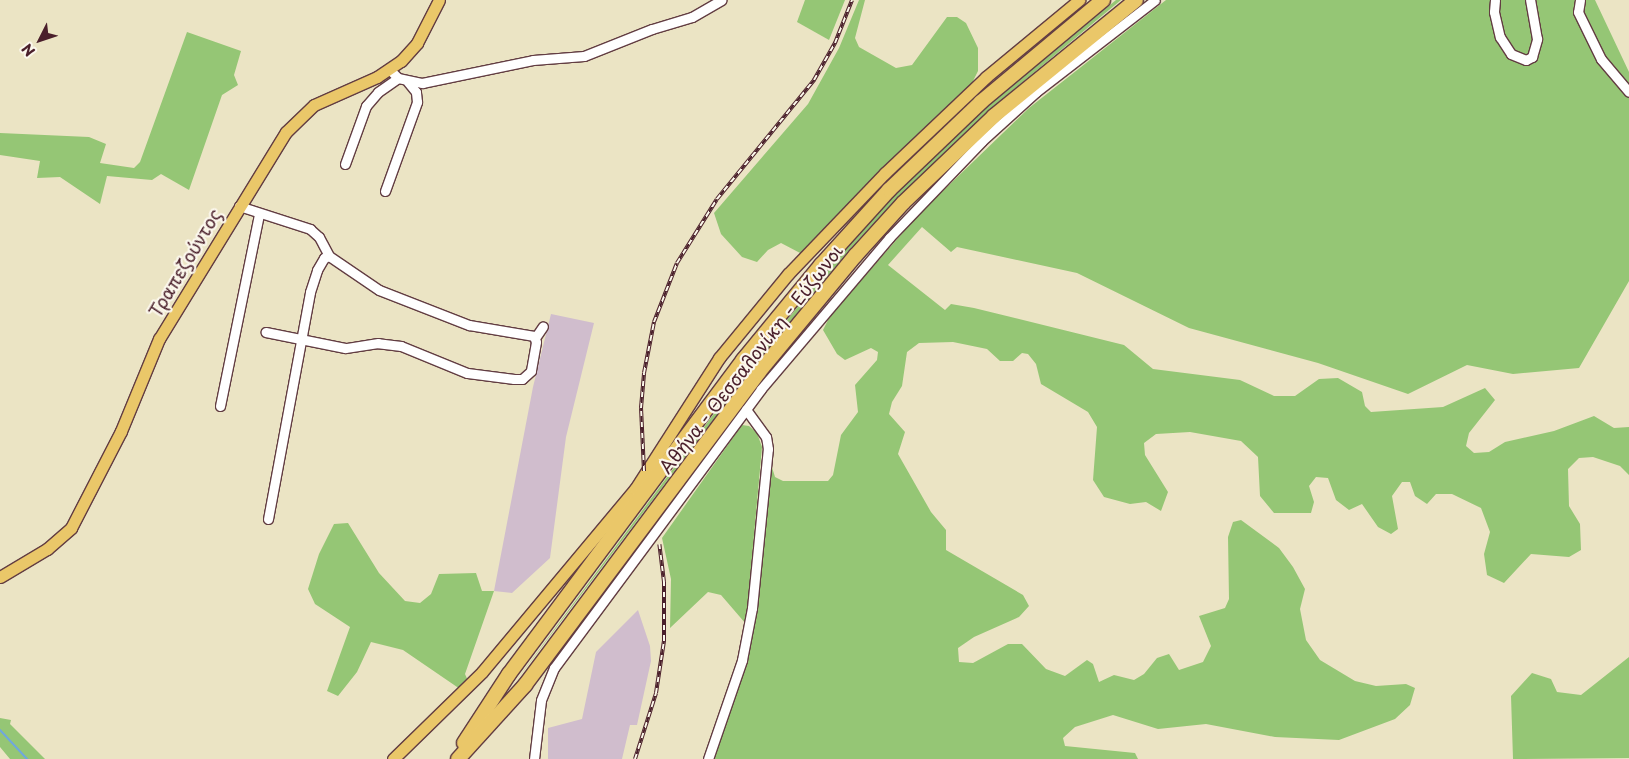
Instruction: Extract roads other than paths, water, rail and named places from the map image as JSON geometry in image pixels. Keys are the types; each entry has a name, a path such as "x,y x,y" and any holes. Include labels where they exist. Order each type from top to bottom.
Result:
{"highway":[{"name":"Αθήνα - Θεσσαλονίκη - Εύζωνοι","path":"453,759 509,674 803,286 882,197 936,144 1009,77 1103,0"},
{"name":"Αθήνα - Θεσσαλονίκη - Εύζωνοι","path":"458,759 525,686 759,372 855,256 903,204 994,116 1136,0"}],"main road":[{"name":"Τραπεζούντος","path":"0,577 47,549 71,528 121,431 156,346 239,206 276,148 303,115 326,98 394,74 417,43 439,0"},
{"path":"394,759 477,677 635,489 719,358 788,274 885,173 979,83 1079,0"}],"street":[{"path":"408,82 441,81 533,60 584,56 652,29 692,17 722,0"},
{"path":"534,759 541,700 554,668 746,409 889,238 982,141 1036,92 1155,0"},
{"path":"1495,0 1494,18 1500,37 1512,54 1526,60 1532,57 1537,39 1530,0"},
{"path":"1580,0 1578,12 1601,59 1629,92"},
{"path":"345,164 366,106 394,74 408,82 416,92 417,102 385,191"},
{"path":"239,206 259,215 310,229 320,237 329,256 379,290 430,312 469,325 535,338"},
{"path":"220,406 259,215"},
{"path":"268,519 313,281 324,258 329,256"},
{"path":"266,332 345,348 378,344 401,346 467,374 522,380 531,370 535,338 543,326"},
{"path":"708,759 742,660 752,608 768,450 766,437 746,409"}],"waterway":[{"path":"0,730 27,759"}],"railway":[{"path":"644,471 641,408 644,373 654,322 677,263 717,199 814,80 835,43 852,0"},
{"path":"635,759 656,693 664,641 664,582 659,544"}]}
